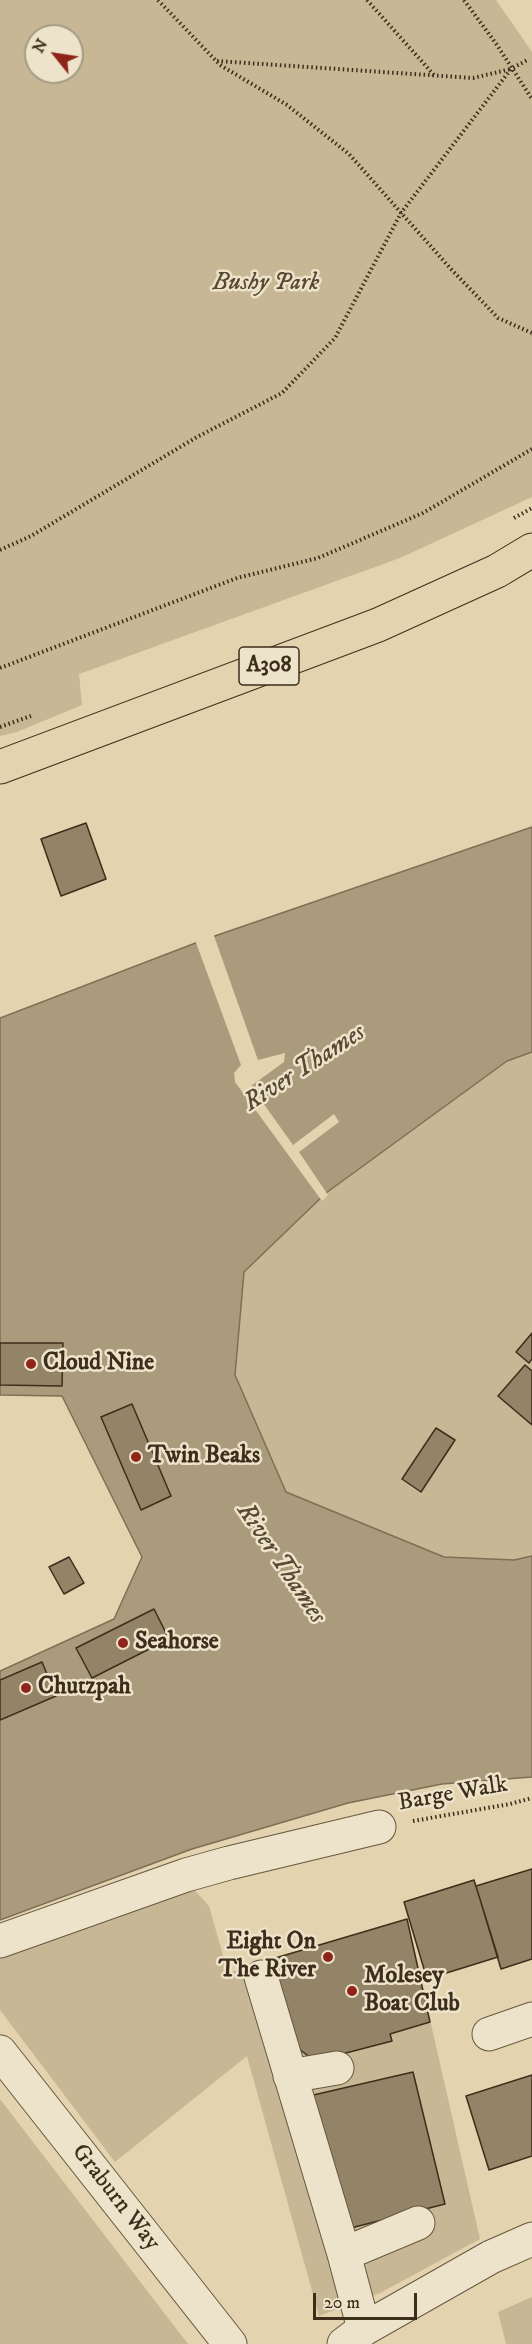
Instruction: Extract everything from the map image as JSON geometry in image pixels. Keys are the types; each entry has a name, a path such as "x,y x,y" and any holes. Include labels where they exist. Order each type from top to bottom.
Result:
{"highway":[{"name":"A308","path":"0,767 378,625 497,571 532,550"}],"street":[{"path":"0,1941 186,1875 379,1827"},
{"path":"261,1977 344,2254 354,2337 491,2258 532,2239"},
{"path":"489,2034 532,2019"},
{"name":"Graburn Way","path":"0,2052 227,2339"},
{"path":"290,2076 337,2068"},
{"path":"344,2254 418,2223"}],"path":[{"path":"158,0 218,61 286,105 349,154 498,318 532,333"},
{"path":"367,0 434,76"},
{"path":"464,0 532,99"},
{"path":"218,61 473,78 511,69 529,59"},
{"path":"0,550 31,536 197,437 282,393 335,338 401,213 511,69"},
{"path":"0,668 237,578 318,558 423,513 532,449"},
{"path":"511,520 532,508"},
{"path":"0,727 32,715"},
{"name":"Barge Walk","path":"379,1827 532,1798"}],"green space":[{"name":"Bushy Park","path":"0,0 496,0 532,52 532,497 400,558 79,674 82,705 17,732 0,736"},
{"path":"532,1052 532,1556 514,1560 444,1557 286,1492 235,1375 244,1273 326,1193 507,1061"},
{"path":"189,1884 209,1906 228,1973 407,1919 480,2239 380,2293 319,2316 247,2056 115,2162 0,2010 0,1954"},
{"path":"0,2099 188,2344 0,2344"},
{"path":"532,2297 532,2344 506,2344 498,2312"}],"water":[{"name":"River Thames","path":"532,827 532,1052 507,1061 326,1193 244,1272 235,1375 286,1492 444,1557 514,1560 532,1556 532,1777 442,1784 348,1803 192,1849 0,1920 0,1671 114,1619 142,1557 62,1396 0,1395 0,1018 206,939"}],"pier":[{"path":"213,933 258,1060 285,1053 284,1062 251,1086 293,1145 334,1114 339,1122 299,1152 328,1195 322,1201 235,1082 234,1073 241,1065 195,940"}],"building":[{"path":"86,823 106,879 61,896 41,839"},
{"path":"532,1333 532,1359 529,1363 516,1352"},
{"name":"Cloud Nine","path":"0,1343 63,1343 62,1386 0,1385"},
{"path":"525,1365 532,1371 532,1425 498,1396"},
{"name":"Twin Beaks","path":"132,1404 171,1496 141,1510 101,1417"},
{"path":"436,1428 455,1440 421,1492 402,1479"},
{"path":"69,1557 84,1583 64,1594 49,1567"},
{"name":"Seahorse","path":"154,1609 169,1639 92,1678 76,1648"},
{"name":"Chutzpah","path":"42,1662 56,1696 0,1720 0,1680"},
{"path":"532,1869 532,1959 501,1969 476,1886"},
{"path":"474,1880 498,1957 427,1979 404,1902"},
{"name":"Molesey Boat Club","path":"407,1919 430,2022 390,2034 392,2041 315,2061 295,2046 272,1959"},
{"path":"413,2072 445,2204 343,2230 309,2096"},
{"path":"532,2075 532,2156 489,2170 466,2096"}],"place":[{"name":"Cloud Nine","path":"31,1364"},
{"name":"Twin Beaks","path":"136,1457"},
{"name":"Seahorse","path":"123,1643"},
{"name":"Chutzpah","path":"26,1688"},
{"name":"Eight On The River","path":"328,1957"},
{"name":"Molesey Boat Club","path":"352,1991"}]}
